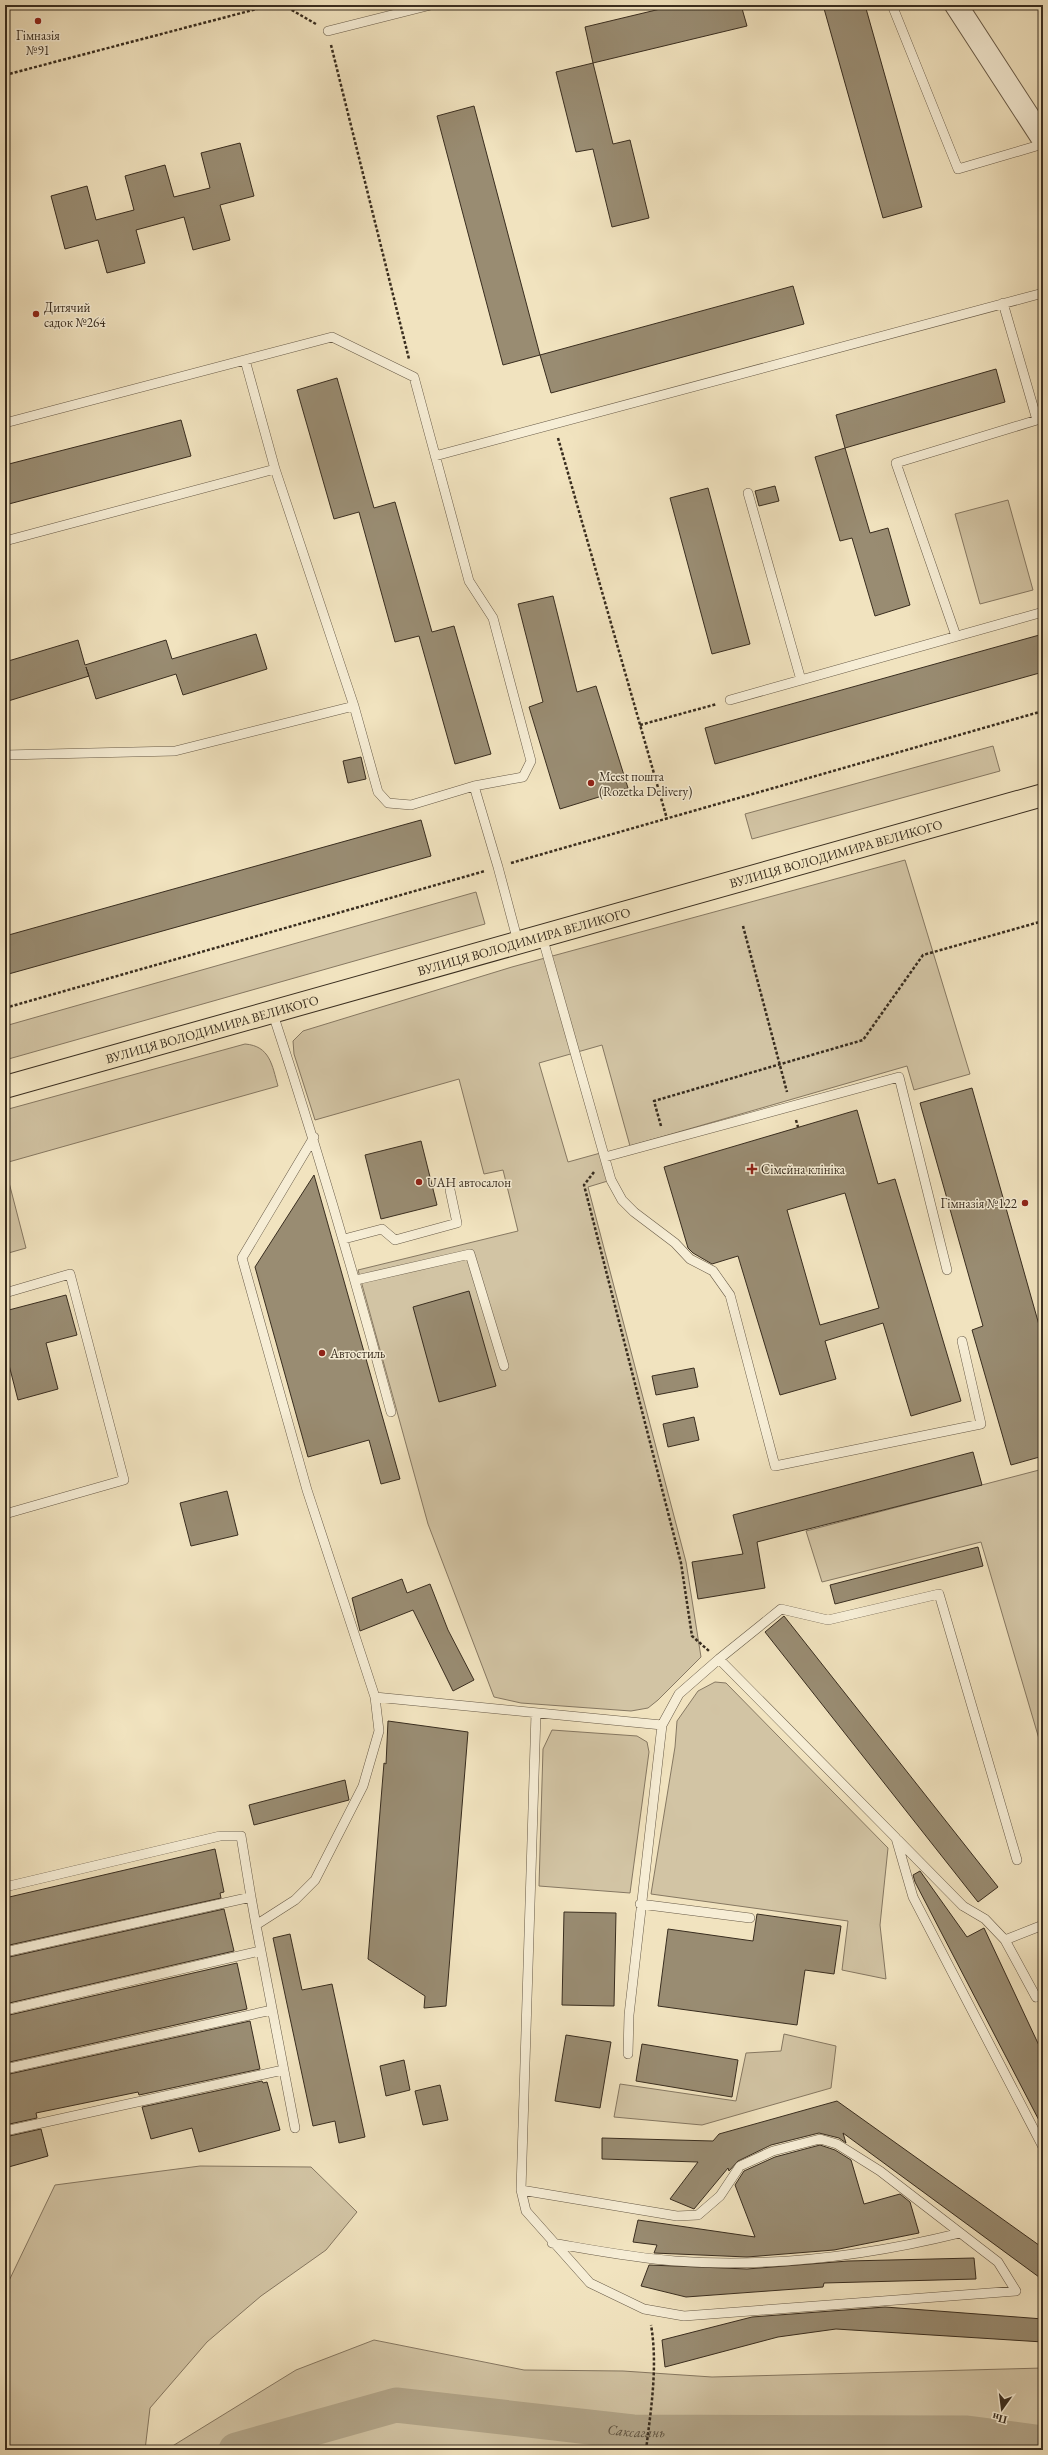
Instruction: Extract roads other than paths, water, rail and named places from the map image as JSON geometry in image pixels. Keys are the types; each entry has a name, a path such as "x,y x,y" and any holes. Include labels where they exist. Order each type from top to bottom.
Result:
{"main road":[{"name":"ВУЛИЦЯ ВОЛОДИМИРА ВЕЛИКОГО","path":"5,1087 1043,796"}],"street":[{"path":"956,5 1040,129"}],"lane":[{"path":"328,31 431,5"},
{"path":"892,5 958,169 1043,144"},
{"path":"435,456 1003,302 1043,293"},
{"path":"956,636 896,463 1037,420 1003,302"},
{"path":"5,423 332,337 414,377 469,581 493,618 531,761 523,777 474,786 411,805 388,803 378,792 354,706 275,469 245,360"},
{"path":"5,541 275,469"},
{"path":"748,493 800,680"},
{"path":"730,700 1043,612"},
{"path":"5,755 175,752 354,706"},
{"path":"474,786 518,942"},
{"path":"542,936 611,1180 622,1200 651,1227 675,1243 690,1259 713,1271 730,1295 775,1466 981,1424 962,1341"},
{"path":"272,1011 314,1137 356,1280 391,1412"},
{"path":"605,1157 899,1077 947,1270"},
{"path":"256,1925 295,1900 315,1880 363,1786 379,1731 374,1697 307,1490 242,1258 314,1137"},
{"path":"344,1239 382,1229 395,1240 458,1223 450,1190"},
{"path":"356,1280 470,1254 504,1366"},
{"path":"5,1293 70,1274 124,1480 5,1514"},
{"path":"628,2054 629,2015 640,1904 662,1725 678,1694 781,1609 828,1620 939,1594 1017,1860"},
{"path":"719,1660 963,1906 985,1919 1005,1940 1036,1997 1043,1994"},
{"path":"374,1697 662,1725"},
{"path":"521,2190 677,2216 698,2215 720,2196 740,2166 773,2151 820,2140 837,2144 880,2171 998,2262 1016,2291 684,2316 644,2309 590,2283 552,2243 526,2211 521,2190 536,1713"},
{"path":"5,1887 220,1836 241,1836 260,1951 295,2128"},
{"path":"896,1838 913,1897 1043,2148"},
{"path":"5,1952 251,1897"},
{"path":"640,1904 750,1918"},
{"path":"1005,1940 1043,1925"},
{"path":"5,2010 260,1951"},
{"path":"5,2069 272,2010"},
{"path":"5,2131 283,2070"},
{"path":"552,2243 675,2261 793,2261 899,2248 960,2233"}],"waterway":[{"name":"Саксагань","path":"236,2450 396,2405 633,2432 967,2433 1043,2443"}],"place":[{"name":"Гімназія №91","path":"38,21"},
{"name":"Дитячий садок №264","path":"36,314"},
{"name":"Meest пошта (Rozetka Delivery)","path":"591,783"},
{"name":"Сімейна клініка","path":"752,1169"},
{"name":"UAH автосалон","path":"419,1182"},
{"name":"Гімназія №122","path":"1025,1203"},
{"name":"Автостиль","path":"322,1353"}]}
